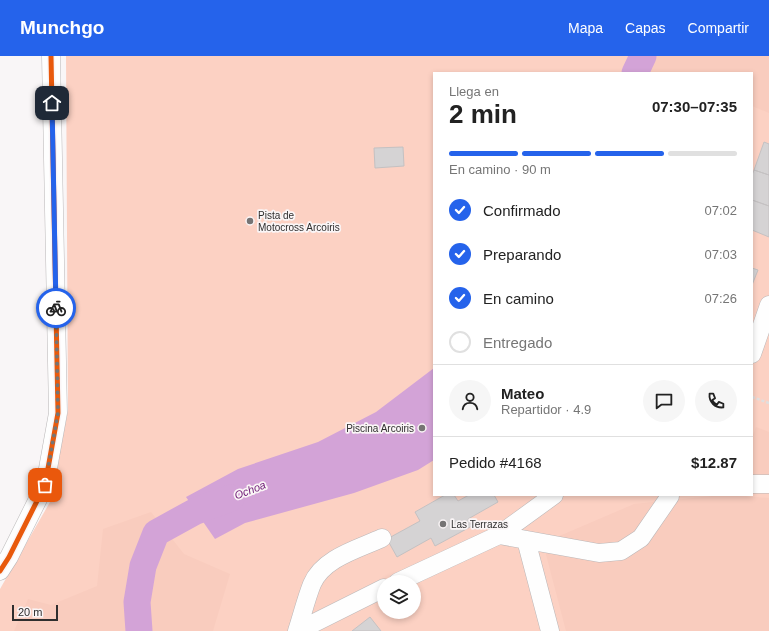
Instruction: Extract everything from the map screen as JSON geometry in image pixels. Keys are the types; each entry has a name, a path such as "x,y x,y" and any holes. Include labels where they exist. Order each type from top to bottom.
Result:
{"street":[{"path":"0,571 9,557 45,485 58,413 51,56"},
{"path":"753,351 769,304"},
{"path":"753,484 769,484"},
{"path":"413,575 499,535 553,496"},
{"path":"499,535 599,553 621,551 641,538 669,496"},
{"path":"297,631 312,583 322,570 333,560 382,538"},
{"path":"526,540 550,631"},
{"path":"297,631 377,591"}],"path":[{"path":"753,397 769,403"}],"shaded area":[{"name":"Pista de Motocross Arcoiris","path":"66,56 769,56 769,631 0,631 0,589 50,502 68,410"},
{"path":"645,56 769,56 769,113 753,106 753,72 643,72"},
{"path":"756,427 769,432 769,479 753,479 753,434"},
{"path":"712,496 769,498 769,631 566,631 543,543 634,504"},
{"path":"151,512 184,554 230,574 213,631 14,631 28,599 51,605 97,586 103,529"}],"water":[{"path":"433,369 433,461 418,470 354,493 245,523 215,539 186,497 238,469 318,442 376,412"}],"building":[{"path":"764,142 769,144 769,175 754,170"},
{"path":"403,147 404,166 375,168 374,148"},
{"path":"754,170 769,175 769,206 753,200"},
{"path":"753,200 769,206 769,237 753,230"},
{"path":"753,268 758,270 753,282"},
{"name":"Las Terrazas","path":"443,496 455,496 458,501 467,496 495,496 498,502 468,519 472,526 435,546 431,538 397,557 387,539 420,521 415,512"},
{"path":"370,617 381,631 352,631"}],"waterway":[{"name":"Ochoa","path":"635,72 643,56"},
{"name":"Ochoa","path":"139,631 137,602 143,566 156,533 196,511 231,498"}],"cycle path":[{"path":"0,571 9,557 45,485 58,413 51,56"}],"way so far":[{"path":"45,485 58,413 56,308"}],"place":[{"name":"Pista de Motocross Arcoiris","path":"250,221"},
{"name":"Piscina Arcoiris","path":"422,428"},
{"name":"Las Terrazas","path":"443,524"}],"route":[{"path":"52,103 56,308"}]}
